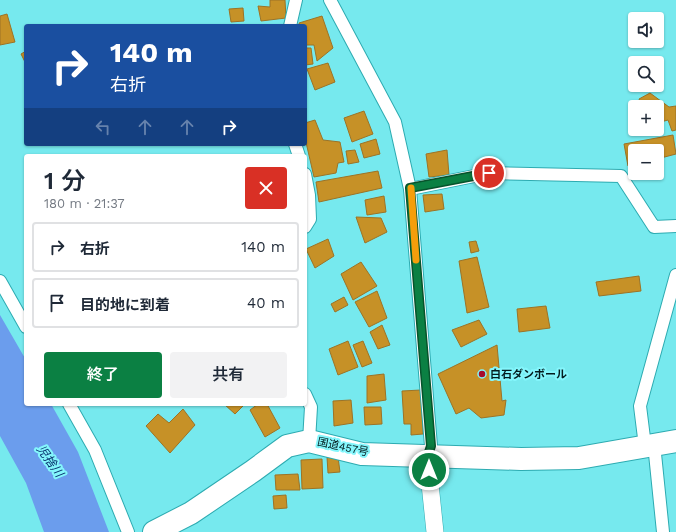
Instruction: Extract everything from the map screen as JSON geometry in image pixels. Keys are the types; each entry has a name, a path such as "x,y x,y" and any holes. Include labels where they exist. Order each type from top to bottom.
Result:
{"highway":[{"name":"国道457号","path":"154,532 191,513 253,471 286,446 309,441 362,454 521,459 579,458 676,441"}],"street":[{"path":"290,24 296,0"},
{"path":"330,0 395,122 410,188 431,446 428,455 435,532"},
{"path":"410,188 489,173 621,176 654,227 676,226"},
{"path":"307,184 310,219 307,224"},
{"path":"663,532 649,445 640,406 676,275"},
{"path":"0,281 24,323"},
{"path":"307,398 311,407 309,441"},
{"path":"70,406 95,450 128,532"}],"water":[{"name":"児捨川","path":"0,315 24,357 24,406 52,406 78,452 109,532 44,532 26,483 0,436"}],"building":[{"path":"270,0 285,0 286,18 261,21 258,6 270,7"},
{"path":"243,8 244,21 231,22 229,9"},
{"path":"7,14 15,42 0,45 0,16"},
{"path":"322,16 333,48 317,61 314,45 307,45 307,24 299,23"},
{"path":"307,48 311,48 313,64 307,65"},
{"path":"24,52 24,60 21,54"},
{"path":"328,63 335,82 315,90 307,69"},
{"path":"650,93 660,100 639,100"},
{"path":"664,103 669,107 676,106 676,130 672,131 668,120 664,121"},
{"path":"364,111 373,134 352,142 344,118"},
{"path":"315,120 323,140 340,142 344,162 338,163 336,173 314,177 307,146 307,122"},
{"path":"673,135 676,154 664,157 664,144 628,144 628,166 624,144"},
{"path":"376,139 380,154 364,158 360,144"},
{"path":"355,150 359,162 348,164 346,151"},
{"path":"447,150 449,175 429,177 426,154"},
{"path":"378,171 382,188 319,202 316,182"},
{"path":"442,194 444,209 425,212 423,195"},
{"path":"384,196 386,212 367,215 365,200"},
{"path":"356,217 381,218 387,232 365,243"},
{"path":"328,239 334,256 315,268 307,249"},
{"path":"476,241 479,251 471,253 469,242"},
{"path":"477,257 489,307 467,313 459,261"},
{"path":"361,262 377,286 353,300 341,274"},
{"path":"639,276 641,291 599,296 596,282"},
{"path":"377,291 387,318 369,327 355,302"},
{"path":"344,297 348,305 335,312 331,304"},
{"path":"546,306 550,328 519,332 517,309"},
{"path":"479,320 487,334 461,347 452,330"},
{"path":"382,325 390,345 378,349 370,332"},
{"path":"348,341 358,367 338,375 329,349"},
{"path":"363,341 372,363 362,367 353,345"},
{"path":"497,345 502,401 506,400 504,415 481,418 469,408 456,414 438,374"},
{"path":"384,374 386,400 367,403 367,376"},
{"path":"421,390 423,434 411,435 411,424 404,424 402,391"},
{"path":"351,400 353,423 334,426 333,401"},
{"path":"226,406 243,406 235,414"},
{"path":"255,406 268,406 280,428 265,437 250,410"},
{"path":"364,407 381,407 382,424 365,425"},
{"path":"183,409 195,425 170,453 146,426 158,414 169,423"},
{"path":"327,457 338,457 340,472 328,473"},
{"path":"322,459 323,488 302,489 301,460"},
{"path":"298,474 300,490 276,490 275,475"},
{"path":"286,495 287,508 274,509 273,496"}],"slow traffic":[{"path":"411,188 416,260"}],"place":[{"name":"白石ダンボール","path":"482,374"}],"route":[{"path":"429,470 428,455 431,446 410,188 489,173"}]}
